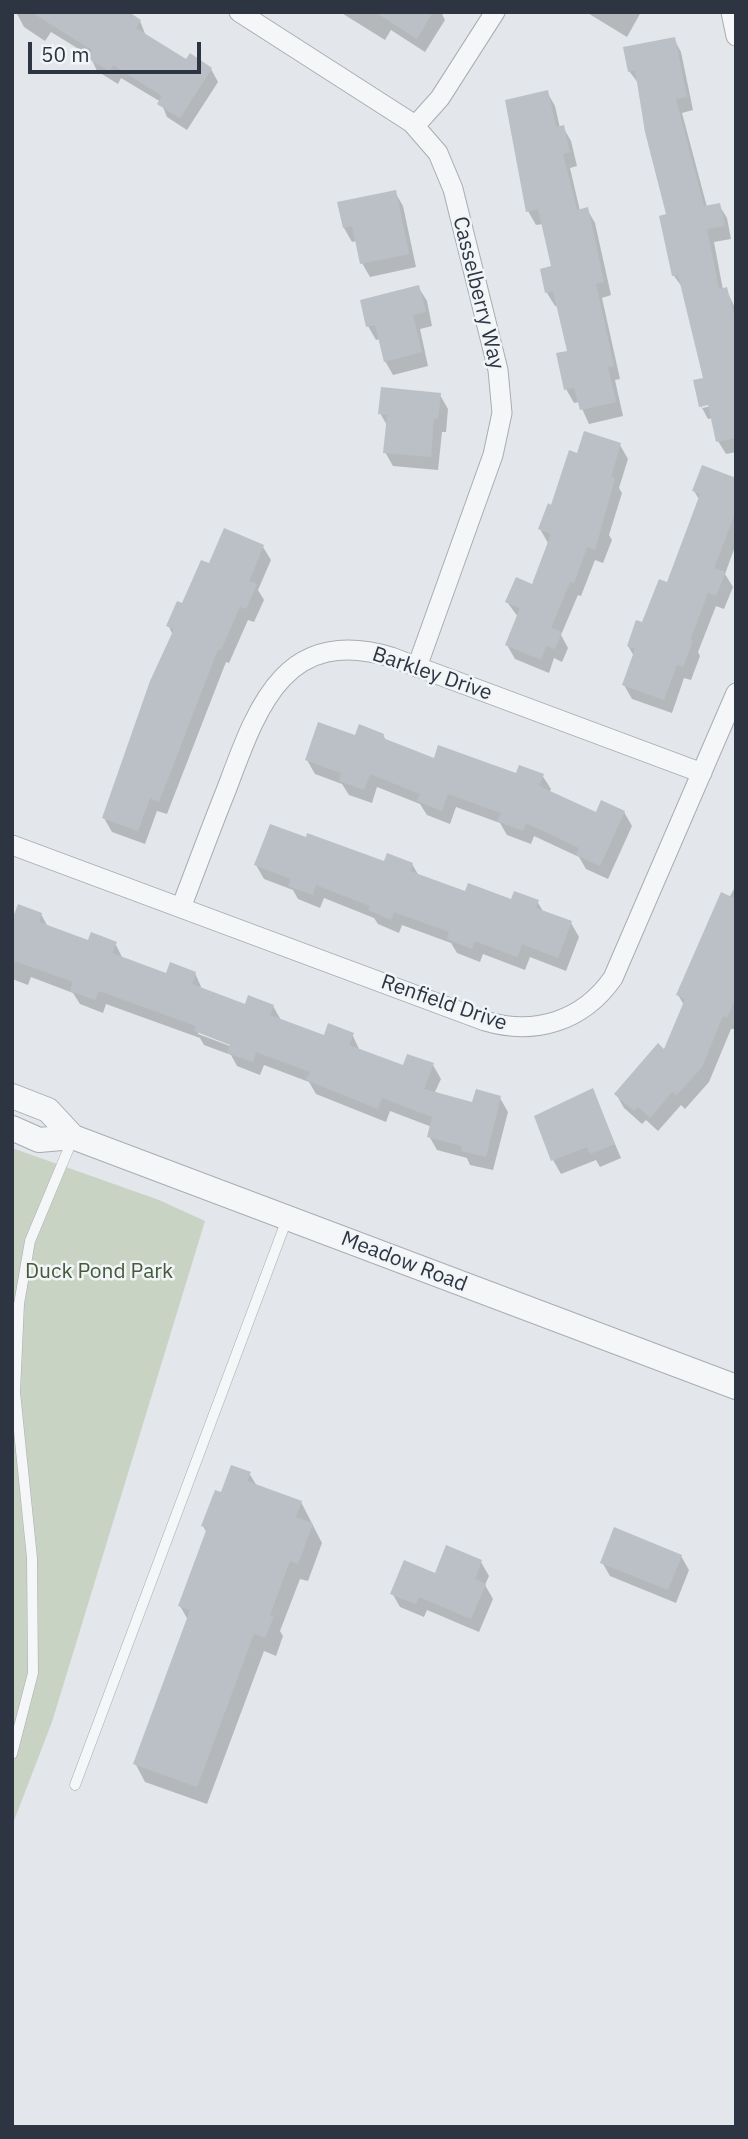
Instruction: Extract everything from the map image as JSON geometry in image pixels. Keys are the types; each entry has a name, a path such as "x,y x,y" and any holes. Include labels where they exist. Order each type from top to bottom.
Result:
{"street":[{"name":"Casselberry Way","path":"239,12 415,126 438,153 451,182 498,370 502,406 496,448 417,667"},
{"path":"415,126 440,98 495,12"},
{"path":"731,12 736,36"},
{"name":"Barkley Drive","path":"181,908 253,719 278,681 309,660 345,650 373,652 417,667 702,774"},
{"name":"Renfield Drive","path":"12,845 485,1021 521,1028 548,1025 581,1010 613,978 736,693"},
{"name":"Meadow Road","path":"12,1096 48,1110 73,1137"},
{"name":"Meadow Road","path":"12,1128 39,1140 73,1137 736,1387"}],"lane":[{"path":"12,1754 16,1721 33,1673 32,1558 15,1392 15,1334 30,1241 73,1137"},
{"path":"75,1785 288,1218"}],"green space":[{"name":"Duck Pond Park","path":"12,1148 159,1200 205,1221 52,1722 12,1826"}],"building":[{"path":"31,12 129,12 141,20 136,28 186,59 190,53 212,68 180,118 157,104 162,96 113,65 110,71 87,58 92,50"},
{"path":"375,12 433,12 417,39"},
{"path":"675,37 687,97 676,99 704,206 720,203 725,226 707,229 719,289 727,287 736,324 736,438 716,442 708,405 699,407 693,380 703,378 678,275 672,276 659,216 666,214 645,132 635,70 628,72 623,47"},
{"path":"548,90 556,127 564,125 570,152 563,154 577,210 588,207 604,282 596,284 614,366 608,367 616,402 580,410 574,388 564,390 556,353 567,351 553,291 545,293 540,269 551,266 538,209 526,212 505,100"},
{"path":"396,190 409,254 360,264 352,226 343,228 337,202"},
{"path":"419,285 426,312 413,315 422,352 384,362 375,325 366,327 360,300"},
{"path":"381,387 441,393 438,419 434,418 431,457 383,453 387,415 378,414"},
{"path":"584,431 621,443 611,477 615,478 595,550 587,547 574,583 570,582 551,628 562,632 555,649 546,646 541,660 505,645 520,608 505,602 516,577 532,584 551,534 538,529 548,503 551,505 569,450 577,453"},
{"path":"702,465 736,478 736,511 714,568 726,572 716,596 708,593 683,667 677,665 664,700 622,685 635,649 627,646 636,620 642,622 659,579 667,582 700,494 692,491"},
{"path":"224,528 264,545 249,581 257,584 246,609 240,607 221,650 218,649 159,802 150,798 138,831 102,818 150,681 174,629 166,626 177,601 182,603 201,560 209,563"},
{"path":"318,722 355,735 359,724 384,734 383,738 434,758 438,745 516,773 519,765 544,774 539,786 596,812 601,800 625,811 600,866 576,855 579,848 526,823 523,831 497,821 501,813 448,794 442,811 417,801 420,794 370,774 364,790 339,781 341,773 305,760"},
{"path":"270,824 306,837 307,833 384,861 387,853 413,863 410,871 465,891 468,883 511,899 514,891 539,900 536,908 572,921 558,958 522,944 517,957 475,941 472,949 447,939 449,932 394,912 391,920 368,910 370,906 316,885 313,895 288,886 291,879 254,865"},
{"path":"721,892 736,899 736,997 727,1018 723,1016 702,1067 676,1096 672,1092 650,1118 638,1107 634,1111 614,1094 658,1043 664,1049 685,999 676,995"},
{"path":"18,904 42,913 39,922 88,940 91,932 117,942 112,953 166,973 170,962 196,972 192,984 245,1004 248,995 274,1005 270,1015 324,1035 328,1023 354,1033 349,1045 403,1065 407,1054 434,1063 424,1089 472,1102 476,1089 501,1096 486,1157 461,1151 462,1146 427,1137 432,1117 382,1098 378,1109 306,1080 310,1072 256,1052 253,1062 227,1053 230,1045 194,1031 196,1026 99,991 95,1000 70,991 73,982 12,960 12,920"},
{"path":"593,1088 615,1144 590,1154 587,1147 551,1161 534,1116"},
{"path":"231,1465 251,1472 247,1481 302,1501 296,1517 313,1524 298,1564 290,1561 270,1615 274,1616 265,1638 254,1634 197,1787 133,1764 190,1610 178,1606 207,1528 201,1526 215,1490 221,1492"},
{"path":"614,1527 682,1555 668,1590 600,1563"},
{"path":"446,1545 482,1560 475,1579 486,1584 471,1619 419,1597 416,1604 390,1594 404,1560 435,1573"}]}
